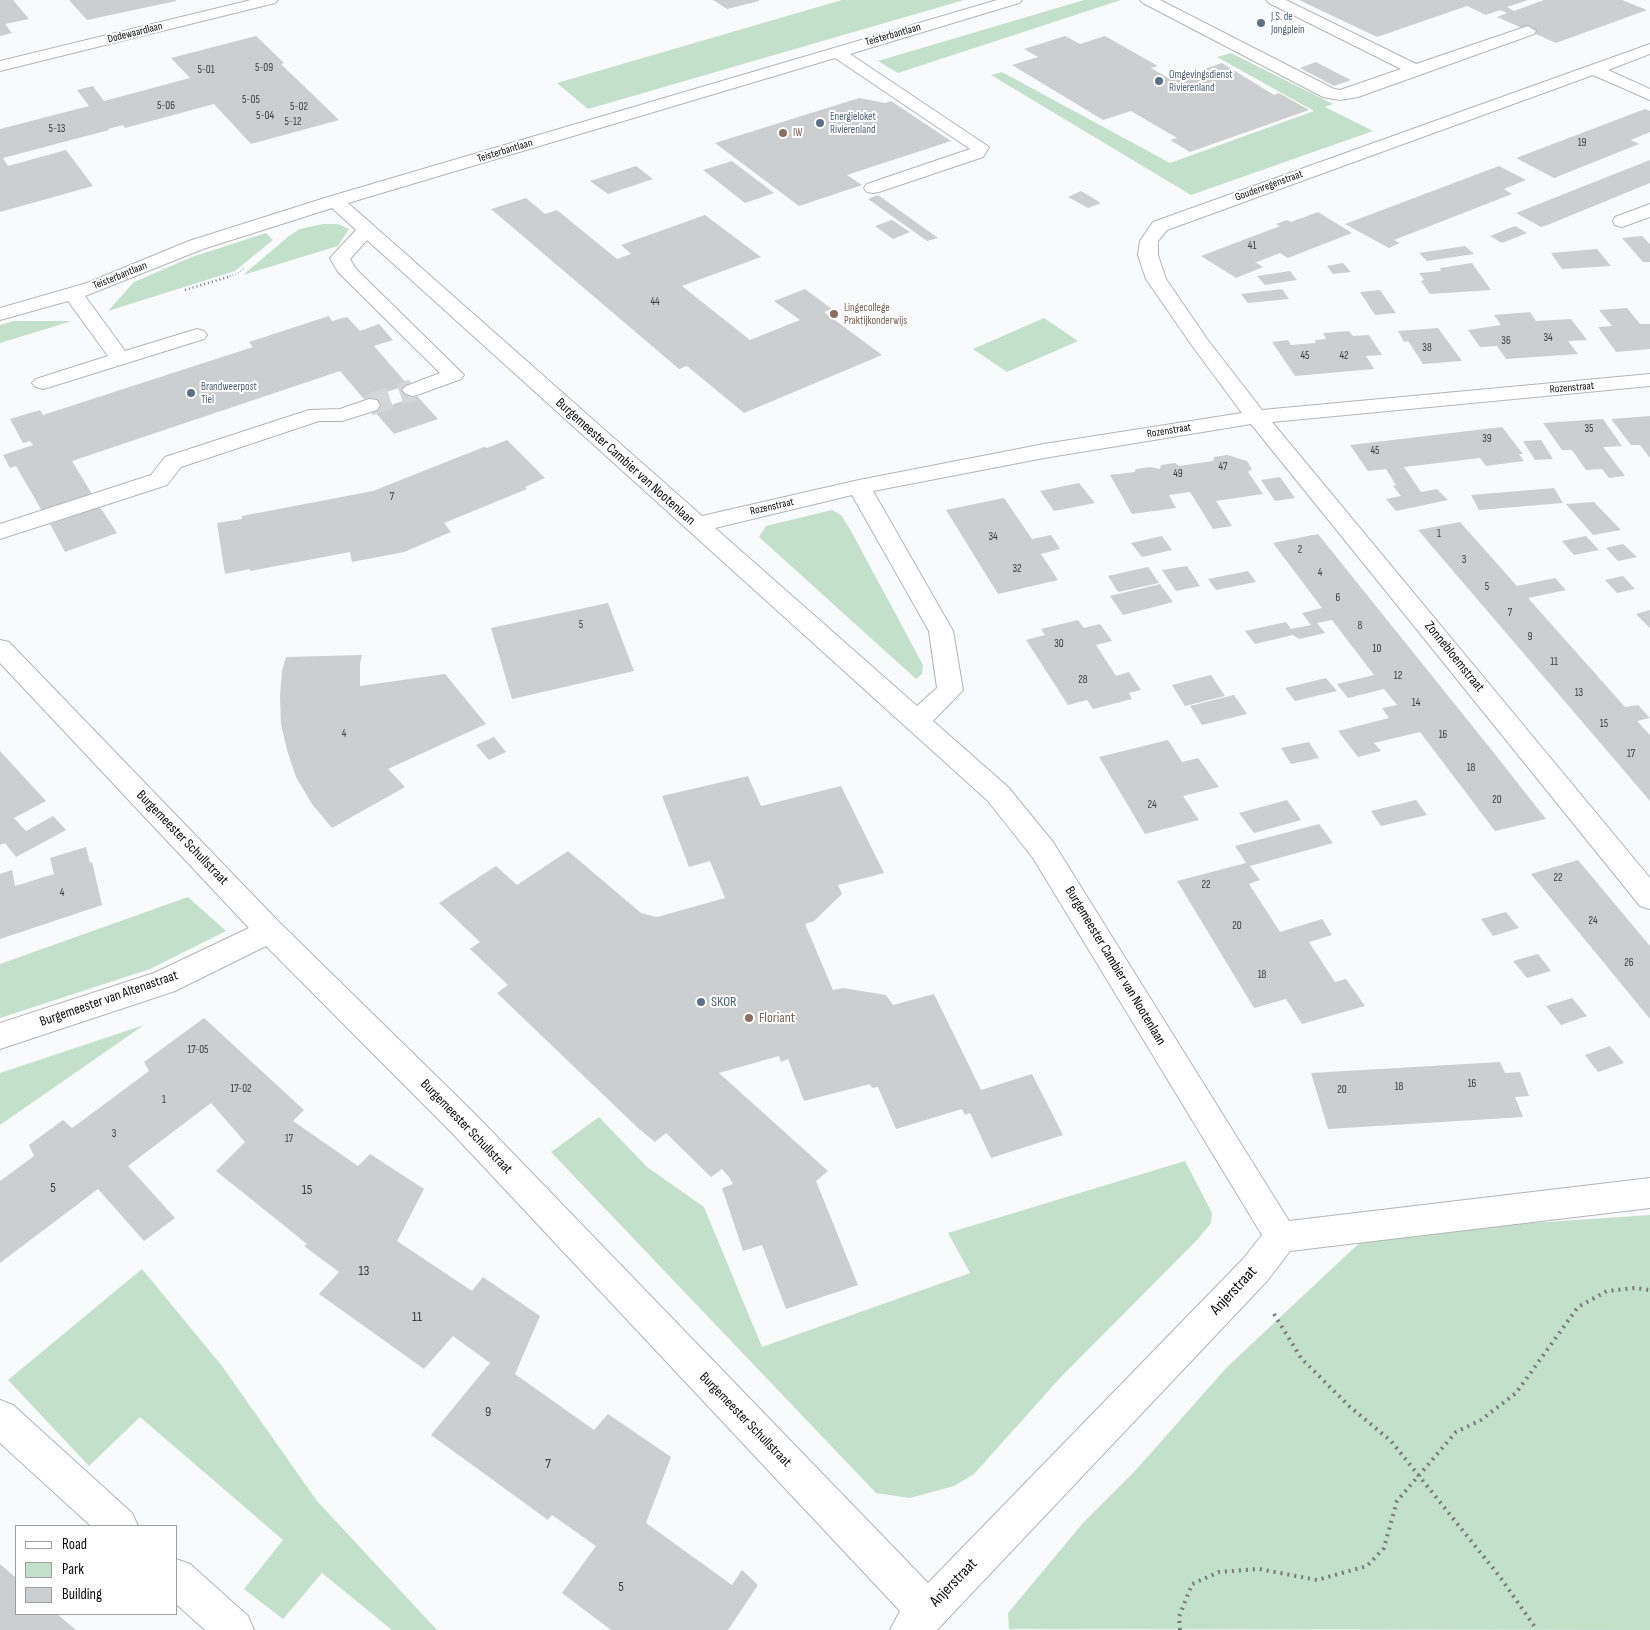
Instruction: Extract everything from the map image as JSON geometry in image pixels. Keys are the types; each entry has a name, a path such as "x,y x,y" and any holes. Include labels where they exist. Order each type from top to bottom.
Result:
{"street":[{"name":"Dodewaardlaan","path":"0,66 270,0"},
{"name":"Teisterbantlaan","path":"0,314 94,287 196,245 335,201 1014,0"},
{"path":"1148,0 1329,93 1340,95 1352,93 1528,31"},
{"path":"1274,0 1415,70"},
{"name":"Goudenregenstraat","path":"1256,417 1200,343 1156,279 1148,255 1149,241 1160,226 1650,48"},
{"path":"837,52 980,147 977,153 873,188"},
{"path":"1592,69 1650,95"},
{"name":"Burgemeester Cambier van Nootenlaan","path":"335,201 998,794 1044,850 1281,1237"},
{"path":"1622,221 1650,210"},
{"path":"366,230 340,258 348,272 454,375 413,390"},
{"path":"73,293 121,359"},
{"path":"43,383 197,335"},
{"name":"Rozenstraat","path":"695,525 859,487 1044,451 1256,417 1650,380"},
{"path":"0,532 159,480 173,462 317,415 342,415 369,405"},
{"name":"Zonnebloemstraat","path":"1256,417 1650,898"},
{"path":"859,487 941,630 950,690 917,721"},
{"name":"Burgemeester Schullstraat","path":"0,648 270,931 464,1124 918,1620"},
{"name":"Burgemeester van Altenastraat","path":"0,1036 164,982 270,931"},
{"path":"1281,1237 1650,1193"},
{"name":"Anjerstraat","path":"918,1620 1255,1270 1281,1237"},
{"path":"0,1418 119,1525"},
{"path":"178,1580 234,1630"}],"path":[{"path":"1255,1270 1264,1296 1301,1358 1349,1406 1391,1441 1500,1577 1537,1630"},
{"path":"1180,1630 1179,1617 1192,1584 1219,1572 1259,1569 1317,1580 1344,1574 1367,1566 1384,1548 1397,1501 1456,1432 1481,1420 1516,1393 1578,1307 1606,1291 1635,1288 1650,1290"}],"green space":[{"path":"842,0 964,0 588,109 557,83"},
{"path":"1084,0 1121,0 898,73 878,61"},
{"path":"1231,53 1333,104 1325,107 1373,131 1191,195 991,75 1002,72 1170,163 1314,111 1217,57"},
{"path":"323,224 338,224 349,229 338,246 243,275 289,236 300,229"},
{"path":"266,233 273,240 235,271 108,311 134,282 192,257"},
{"path":"1044,318 1078,341 1007,372 973,349"},
{"path":"14,321 72,321 0,343 0,325"},
{"path":"832,510 841,515 851,531 923,665 922,674 916,679 759,537 766,526"},
{"path":"188,897 226,931 150,969 0,1018 0,964"},
{"path":"144,1025 0,1125 0,1073"},
{"path":"599,1117 647,1167 704,1207 762,1347 970,1273 948,1233 1185,1161 1212,1213 1211,1223 1198,1239 1060,1378 974,1474 954,1486 910,1498 876,1493 551,1152"},
{"path":"1650,1215 1650,1630 1009,1629 1008,1613 1083,1523 1135,1471 1227,1367 1369,1234"},
{"path":"142,1269 222,1366 317,1501 437,1630 392,1630 322,1573 283,1619 244,1589 283,1540 140,1417 89,1466 8,1380"}],"building":[{"path":"0,0 13,0 29,19 5,24 12,33 0,36"},
{"path":"69,0 176,0 176,1 87,20"},
{"path":"713,0 759,0 759,1 727,9"},
{"path":"1299,0 1528,0 1507,7 1514,11 1544,0 1622,0 1647,10 1556,43 1497,17 1507,13 1500,10 1486,15 1467,6 1377,37"},
{"path":"256,36 284,63 281,64 339,120 251,144 214,104 125,128 123,125 108,129 3,158 8,166 66,150 93,186 0,212 0,129 89,106 77,90 93,86 104,101 190,78 171,58"},
{"path":"1065,36 1080,44 1105,36 1158,66 1151,68 1172,80 1222,63 1274,95 1279,93 1309,110 1190,152 1170,140 1177,138 1131,111 1103,120 1012,65 1038,57 1024,49"},
{"path":"1316,62 1351,80 1334,86 1300,68"},
{"path":"859,98 885,103 891,101 951,141 847,175 862,185 799,206 715,143"},
{"path":"1645,109 1650,111 1650,132 1631,140 1639,144 1554,178 1516,158"},
{"path":"1650,160 1650,183 1550,224 1541,227 1516,213"},
{"path":"732,161 774,193 745,203 703,170"},
{"path":"636,166 653,179 608,194 590,181"},
{"path":"1499,166 1526,180 1504,189 1512,194 1394,240 1400,243 1389,248 1345,224"},
{"path":"1081,191 1101,203 1088,208 1068,197"},
{"path":"878,195 938,238 927,241 868,199"},
{"path":"526,198 545,214 557,210 617,259 631,254 621,245 705,215 761,257 682,286 750,340 800,320 774,301 805,289 832,309 824,312 882,355 744,413 687,366 679,369 491,209"},
{"path":"1318,212 1352,233 1288,258 1280,253 1255,262 1263,267 1236,278 1201,256 1280,226 1276,224 1287,220 1291,222"},
{"path":"892,220 910,232 893,239 875,226"},
{"path":"1515,226 1527,233 1502,243 1490,236"},
{"path":"1642,236 1650,244 1650,262 1643,262 1622,238"},
{"path":"1465,246 1474,254 1427,261 1419,253"},
{"path":"1597,249 1611,266 1562,269 1551,253"},
{"path":"1343,263 1351,272 1333,274 1327,266"},
{"path":"1472,263 1491,290 1430,294 1421,281 1424,280 1419,273 1441,271 1440,268"},
{"path":"1290,271 1297,280 1265,285 1257,276"},
{"path":"1282,289 1289,299 1248,303 1241,294"},
{"path":"1380,290 1396,313 1375,315 1360,292"},
{"path":"1627,308 1640,324 1650,324 1650,349 1616,352 1598,327 1612,326 1599,310"},
{"path":"1530,312 1536,321 1571,319 1587,340 1568,341 1578,354 1506,359 1497,346 1480,347 1468,330 1501,325 1494,315"},
{"path":"329,316 332,321 347,317 360,331 379,324 393,340 374,346 408,385 364,399 340,371 72,461 92,494 42,511 16,466 10,468 3,455 33,445 30,441 23,443 10,419 40,410 43,415 253,347 249,342"},
{"path":"1438,328 1462,361 1423,364 1408,341 1404,342 1398,331"},
{"path":"1349,331 1353,336 1369,335 1382,355 1366,356 1374,369 1295,376 1272,342 1288,340 1291,345 1316,343 1315,340 1326,339 1323,333"},
{"path":"417,396 438,419 394,434 374,411"},
{"path":"1650,416 1650,458 1640,445 1631,445 1611,419"},
{"path":"1603,419 1622,446 1603,447 1625,476 1609,478 1602,469 1586,470 1572,450 1562,450 1543,423"},
{"path":"1502,427 1523,454 1519,454 1524,461 1486,466 1480,458 1404,467 1421,492 1437,489 1448,500 1396,511 1386,499 1401,496 1393,486 1396,485 1386,469 1368,471 1350,445"},
{"path":"507,440 545,478 525,487 527,489 444,523 451,532 404,552 352,562 350,552 225,574 217,523 242,519 242,516 373,491 484,447 487,448"},
{"path":"1541,440 1553,459 1535,460 1523,441"},
{"path":"1227,455 1247,461 1252,469 1248,472 1263,494 1216,501 1232,526 1213,529 1190,492 1169,495 1176,508 1132,514 1110,475 1135,472 1136,469 1150,467 1160,469 1161,465 1175,463 1179,466 1213,461 1214,457"},
{"path":"1280,477 1295,498 1275,501 1261,480"},
{"path":"1079,483 1095,503 1054,511 1040,491"},
{"path":"1554,488 1563,503 1479,510 1471,495"},
{"path":"1004,498 1032,539 1051,535 1059,547 1060,549 1041,554 1058,580 998,594 946,510"},
{"path":"1594,502 1621,530 1593,535 1566,504"},
{"path":"100,507 117,533 65,552 50,524"},
{"path":"1460,522 1517,586 1555,578 1566,590 1528,598 1625,707 1638,705 1650,718 1637,721 1650,735 1650,801 1418,530"},
{"path":"1318,534 1546,819 1495,831 1420,732 1374,743 1381,751 1358,757 1338,731 1389,718 1382,708 1397,705 1384,689 1348,698 1337,684 1374,675 1332,620 1317,623 1325,633 1299,639 1293,635 1255,644 1245,631 1286,622 1291,629 1311,625 1302,613 1322,608 1273,543"},
{"path":"1162,536 1172,550 1142,557 1131,543"},
{"path":"1586,536 1599,550 1574,555 1562,541"},
{"path":"1623,544 1637,557 1618,561 1606,548"},
{"path":"1187,566 1200,586 1176,591 1162,570"},
{"path":"1148,567 1159,583 1118,592 1108,576"},
{"path":"1248,571 1256,582 1216,590 1208,579"},
{"path":"1623,576 1635,589 1617,593 1605,580"},
{"path":"1160,584 1173,602 1123,615 1110,596"},
{"path":"608,603 634,671 512,699 491,628"},
{"path":"1650,610 1650,628 1636,614"},
{"path":"1078,620 1084,628 1100,624 1112,641 1096,645 1116,676 1129,672 1141,690 1129,693 1132,699 1093,709 1087,700 1068,705 1026,640 1045,635 1041,629"},
{"path":"362,655 360,686 445,674 486,724 388,769 405,787 332,828 312,804 296,777 287,750 281,724 280,696 282,671 286,657"},
{"path":"1211,675 1225,696 1185,706 1172,685"},
{"path":"1326,678 1337,691 1295,701 1285,688"},
{"path":"1234,695 1247,714 1202,725 1190,706"},
{"path":"494,737 506,752 489,760 476,745"},
{"path":"1168,740 1182,762 1198,758 1219,787 1183,796 1199,820 1145,834 1099,757"},
{"path":"1309,742 1319,758 1291,764 1281,748"},
{"path":"0,751 46,801 14,818 26,831 53,816 66,830 16,857 5,843 0,845"},
{"path":"748,776 761,806 841,786 884,873 838,885 842,894 814,921 805,924 833,990 843,988 886,995 893,1005 934,994 981,1090 1032,1074 1063,1135 991,1158 970,1113 965,1115 962,1109 896,1129 878,1087 872,1088 870,1084 804,1101 788,1059 781,1062 779,1056 719,1073 828,1171 816,1181 858,1285 786,1309 762,1245 743,1251 722,1188 733,1184 729,1177 722,1169 711,1177 666,1133 655,1142 638,1128 497,993 508,985 470,949 480,942 439,903 496,866 517,885 568,851 641,913 657,917 725,898 710,861 689,867 662,796"},
{"path":"1287,800 1301,820 1254,833 1239,813"},
{"path":"1416,800 1427,815 1381,826 1371,811"},
{"path":"1319,824 1333,843 1250,866 1260,880 1249,884 1280,932 1322,919 1332,935 1309,942 1335,982 1346,979 1365,1006 1302,1024 1286,999 1254,1008 1177,881 1246,863 1235,846"},
{"path":"86,847 90,863 92,862 102,905 0,939 0,874 12,870 15,886 54,874 50,858"},
{"path":"1578,860 1650,946 1650,1019 1531,874"},
{"path":"1506,912 1519,928 1493,936 1481,919"},
{"path":"1538,954 1551,971 1527,978 1513,961"},
{"path":"1572,998 1587,1016 1561,1025 1546,1006"},
{"path":"204,1018 304,1110 293,1121 358,1166 370,1154 424,1189 397,1241 472,1291 483,1277 540,1316 515,1374 594,1430 608,1414 671,1457 646,1523 732,1585 742,1570 758,1585 728,1630 611,1630 562,1593 596,1546 552,1515 548,1520 431,1435 490,1363 453,1336 424,1369 319,1294 339,1272 304,1246 307,1244 216,1171 245,1142 211,1103 128,1166 175,1218 144,1241 98,1189 0,1263 0,1181 34,1156 29,1145 63,1120 72,1128 79,1123 149,1071 144,1062"},
{"path":"1610,1046 1624,1063 1598,1072 1585,1055"},
{"path":"1500,1062 1505,1073 1520,1072 1529,1096 1515,1097 1523,1117 1328,1129 1311,1073"},
{"path":"0,1564 15,1577 15,1615 58,1615 76,1630 0,1630"}],"tunnel":[{"path":"369,405 413,390"}],"place":[{"name":"J.S. de Jongplein","path":"1261,23"},
{"name":"Omgevingsdienst Rivierenland","path":"1159,81"},
{"name":"Energieloket Rivierenland","path":"820,123"},
{"name":"IW","path":"783,133"},
{"name":"Lingecollege Praktijkonderwijs","path":"834,314"},
{"name":"Brandweerpost Tiel","path":"191,393"},
{"name":"SKOR","path":"701,1002"},
{"name":"Floriant","path":"749,1018"}]}
